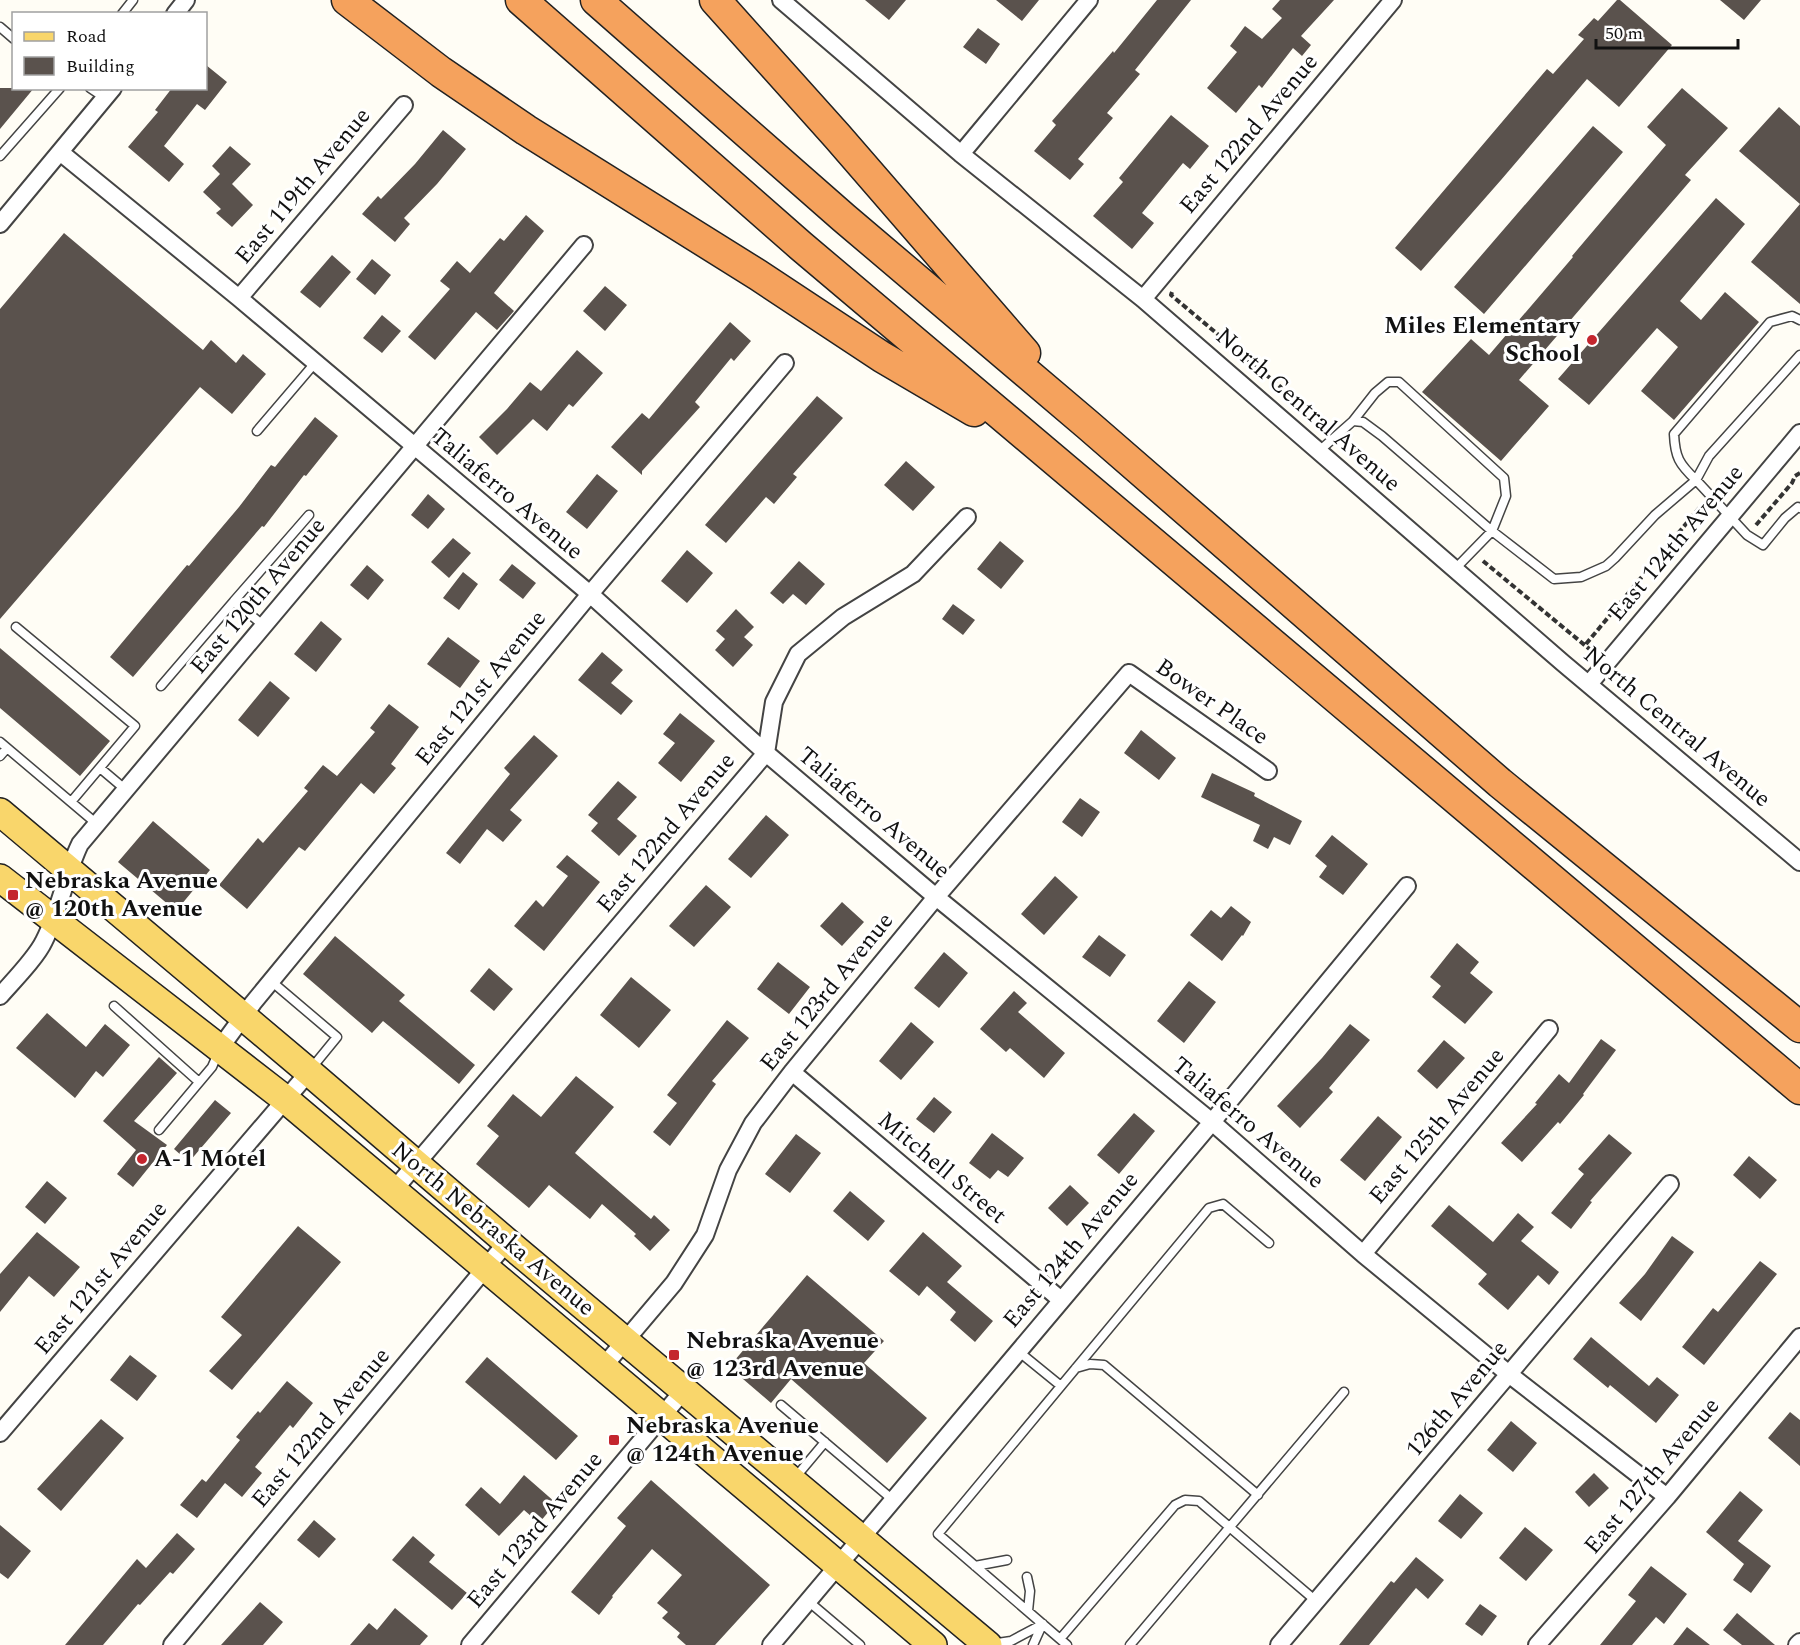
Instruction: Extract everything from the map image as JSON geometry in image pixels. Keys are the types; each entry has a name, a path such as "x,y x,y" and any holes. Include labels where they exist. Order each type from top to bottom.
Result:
{"highway":[{"path":"347,0 441,72 526,130 758,275 882,357 1042,450"},
{"path":"521,0 801,246 1800,1089"},
{"path":"596,0 844,218 1088,425 1500,783 1800,1027"},
{"path":"715,0 837,136 1088,425"}],"main road":[{"name":"North Nebraska Avenue","path":"0,812 507,1242 988,1645"},
{"name":"North Nebraska Avenue","path":"0,878 285,1099 933,1645"}],"street":[{"path":"177,12 186,0"},
{"path":"961,154 1089,0"},
{"name":"East 122nd Avenue","path":"1143,299 1393,0"},
{"name":"North Central Avenue","path":"789,3 961,154 1143,299 1589,684 1800,862"},
{"path":"0,224 109,93"},
{"name":"East 119th Avenue","path":"239,298 404,105"},
{"name":"Taliaferro Avenue","path":"60,152 239,298 590,594 766,753 936,897 1212,1122 1363,1254 1509,1375 1667,1497"},
{"name":"East 120th Avenue","path":"0,996 43,944 68,869 80,844 584,245"},
{"name":"East 121st Avenue","path":"220,1048 242,1016 590,594 785,363"},
{"name":"East 124th Avenue","path":"1589,684 1800,433"},
{"name":"East 122nd Avenue","path":"393,1191 766,753 774,702 798,654 843,617 913,574 967,517"},
{"name":"Bower Place","path":"1129,673 1268,771"},
{"name":"East 123rd Avenue","path":"603,1367 674,1283 705,1235 728,1170 753,1123 936,897 1129,673"},
{"name":"East 124th Avenue","path":"771,1645 1212,1122 1407,886"},
{"name":"East 125th Avenue","path":"1363,1254 1549,1029"},
{"name":"East 121st Avenue","path":"0,1433 309,1072"},
{"name":"Mitchell Street","path":"792,1072 1060,1300"},
{"name":"126th Avenue","path":"1279,1645 1670,1184"},
{"name":"East 122nd Avenue","path":"172,1645 507,1242"},
{"name":"East 127th Avenue","path":"1538,1645 1667,1497 1800,1337"},
{"name":"East 123rd Avenue","path":"470,1645 684,1390"},
{"path":"1797,1645 1800,1641"}],"lane":[{"path":"124,12 133,0"},
{"path":"0,27 12,37"},
{"path":"0,156 58,90"},
{"path":"1800,320 1792,316 1770,321 1674,434 1675,454 1688,472 1747,534 1763,545 1785,518 1800,508"},
{"path":"1353,421 1363,422 1382,436 1492,531 1554,579 1581,577 1606,566 1655,515 1696,480 1709,456 1800,355"},
{"path":"257,431 315,363"},
{"path":"1319,451 1353,421 1375,393 1388,382 1399,382 1504,478 1506,496 1492,531 1455,569"},
{"path":"161,686 309,514"},
{"path":"234,601 264,626"},
{"path":"16,627 135,726 71,802"},
{"path":"0,756 3,745 97,824"},
{"path":"100,768 126,790"},
{"path":"272,981 337,1037 309,1072"},
{"path":"114,1006 199,1082"},
{"path":"159,1130 212,1067 220,1048"},
{"path":"1269,1244 1223,1204 1209,1208 939,1534 1064,1642 1175,1505 1185,1500 1199,1501 1316,1601"},
{"path":"1018,1351 1061,1386"},
{"path":"1076,1368 1090,1364 1104,1365 1257,1495"},
{"path":"1130,1645 1344,1392"},
{"path":"781,1405 892,1500"},
{"path":"792,1481 825,1442"},
{"path":"975,1566 1007,1560"},
{"path":"1027,1577 1030,1592 1028,1611"},
{"path":"808,1601 860,1645"},
{"path":"988,1645 1011,1641 1043,1624"},
{"path":"1033,1645 1043,1624"}],"path":[{"path":"1172,288 1171,295 1308,410"},
{"path":"1747,534 1792,483 1795,476 1800,473"},
{"path":"1586,644 1700,507"},
{"path":"1483,561 1580,642 1586,644 1595,654"},
{"path":"1576,648 1580,642"}],"building":[{"path":"865,0 906,0 889,20"},
{"path":"996,0 1039,0 1022,21"},
{"path":"1157,0 1191,0 1135,70 1140,74 1107,113 1113,118 1078,159 1084,164 1070,180 1034,151 1056,125 1052,121 1113,51 1114,53"},
{"path":"1280,0 1334,0 1301,36 1311,45 1302,56 1293,48 1262,88 1259,85 1236,113 1207,88 1237,52 1230,46 1245,26 1262,39 1282,18 1272,9"},
{"path":"1617,0 1620,0 1672,45 1619,107 1587,79 1421,271 1395,248 1547,69 1553,74 1584,39 1578,35 1594,18 1598,21"},
{"path":"1720,0 1761,0 1744,20"},
{"path":"978,28 1000,44 986,64 963,47"},
{"path":"207,66 227,82 205,110 197,104 164,146 184,164 169,182 128,147 158,112 155,110 170,90 207,90"},
{"path":"0,88 32,90 0,129"},
{"path":"1682,88 1728,128 1685,175 1691,180 1519,380 1549,406 1501,461 1422,392 1471,339 1489,355 1573,257 1666,145 1647,127"},
{"path":"1779,107 1800,126 1800,204 1739,151"},
{"path":"1171,115 1209,146 1190,169 1183,163 1142,213 1154,223 1132,249 1093,216 1123,182 1119,178"},
{"path":"1593,126 1623,152 1484,314 1454,287"},
{"path":"443,130 466,149 437,184 404,218 410,224 395,242 362,214 378,196 381,199 415,164"},
{"path":"230,146 251,164 232,184 253,205 232,227 216,213 221,209 203,192 220,174 212,166"},
{"path":"1716,198 1745,224 1680,301 1701,320 1725,292 1759,322 1674,420 1641,391 1678,347 1657,328 1589,405 1558,379"},
{"path":"1800,204 1800,304 1751,262"},
{"path":"526,215 544,231 494,293 514,311 497,330 476,312 435,360 408,337 450,289 440,281 457,261 470,273 500,238 504,241"},
{"path":"64,233 203,350 211,340 236,363 243,354 266,374 232,414 200,387 0,619 0,309"},
{"path":"332,255 351,272 320,308 300,292"},
{"path":"372,259 391,275 375,295 356,279"},
{"path":"605,286 627,305 605,331 583,311"},
{"path":"382,315 401,331 382,353 363,338"},
{"path":"730,322 751,341 734,361 731,358 695,402 700,407 642,471 642,475 611,447 642,413 649,419"},
{"path":"577,350 603,373 573,407 569,404 547,431 533,419 497,455 479,437 530,382 541,391"},
{"path":"817,396 843,418 793,474 797,477 774,504 766,497 726,543 705,525"},
{"path":"315,417 338,436 264,527 262,526 133,677 110,657 239,507 271,465 275,467"},
{"path":"906,461 935,487 913,511 884,485"},
{"path":"597,474 618,491 587,529 566,512"},
{"path":"428,494 445,509 428,529 411,515"},
{"path":"453,538 471,553 449,578 431,562"},
{"path":"1000,541 1024,561 1001,589 977,569"},
{"path":"687,550 713,573 687,603 661,581"},
{"path":"799,561 825,584 806,605 793,594 783,604 770,593"},
{"path":"512,564 536,583 523,599 499,580"},
{"path":"367,565 384,580 368,600 350,585"},
{"path":"463,572 478,584 459,610 443,598"},
{"path":"953,604 975,620 963,635 942,619"},
{"path":"736,609 754,627 744,637 753,645 733,667 715,650 725,639 716,631"},
{"path":"321,621 342,639 316,672 294,654"},
{"path":"448,637 480,661 460,688 427,664"},
{"path":"0,648 110,741 80,776 0,708"},
{"path":"602,652 623,670 611,683 633,701 621,715 578,680"},
{"path":"270,681 290,698 258,737 238,720"},
{"path":"389,704 419,727 391,764 396,768 374,794 361,783 305,851 299,847 247,909 219,885 258,838 263,843 308,791 304,788 323,765 337,776 375,732 370,728"},
{"path":"680,713 715,741 681,782 658,763 675,743 663,734"},
{"path":"1141,730 1176,758 1159,780 1124,753"},
{"path":"534,735 558,756 510,810 522,820 503,842 487,829 460,864 446,853 510,774 504,768"},
{"path":"1212,773 1255,793 1254,796 1302,821 1290,845 1274,837 1268,849 1253,841 1260,825 1201,797"},
{"path":"618,781 637,797 617,819 637,836 619,856 591,831 598,823 588,815"},
{"path":"1080,798 1100,812 1082,837 1062,822"},
{"path":"766,815 789,835 751,878 728,859"},
{"path":"153,821 210,870 176,911 118,862"},
{"path":"1332,835 1368,864 1343,895 1319,877 1327,866 1315,856"},
{"path":"567,855 600,882 544,951 514,926 536,900 543,907 568,876 556,867"},
{"path":"1055,876 1078,897 1044,935 1021,914"},
{"path":"706,885 731,907 694,947 669,926"},
{"path":"842,902 864,922 842,946 820,926"},
{"path":"1231,906 1251,922 1243,936 1222,961 1190,935 1211,910 1221,918"},
{"path":"1099,935 1126,955 1110,977 1082,957"},
{"path":"335,936 405,995 399,1001 475,1065 459,1084 383,1021 372,1033 303,974"},
{"path":"1457,943 1479,962 1470,973 1493,992 1465,1024 1432,997 1441,986 1430,977"},
{"path":"944,952 968,973 939,1008 914,988"},
{"path":"778,962 810,987 789,1014 757,989"},
{"path":"489,968 513,989 494,1011 470,991"},
{"path":"631,977 671,1010 639,1048 600,1015"},
{"path":"1189,981 1216,1002 1184,1043 1157,1021"},
{"path":"1014,991 1027,1003 1018,1012 1065,1053 1044,1078 1010,1048 1006,1052 980,1029"},
{"path":"47,1013 86,1047 105,1024 130,1045 103,1077 96,1071 75,1098 16,1048"},
{"path":"727,1020 749,1038 712,1081 716,1084 670,1146 653,1132 677,1103 667,1095"},
{"path":"911,1022 934,1042 901,1080 879,1061"},
{"path":"1350,1024 1370,1040 1329,1088 1333,1092 1300,1128 1277,1106"},
{"path":"1601,1039 1616,1050 1560,1124 1558,1122 1522,1162 1501,1143 1537,1104 1535,1103 1559,1074 1569,1083"},
{"path":"1444,1040 1465,1058 1437,1089 1417,1071"},
{"path":"159,1057 177,1073 134,1121 167,1145 133,1187 117,1174 136,1150 103,1121"},
{"path":"576,1076 614,1107 575,1153 651,1219 654,1215 670,1230 650,1251 634,1236 636,1234 602,1204 590,1219 549,1185 529,1208 476,1164 499,1136 487,1126 513,1094 541,1117"},
{"path":"934,1097 952,1112 934,1133 916,1119"},
{"path":"215,1100 231,1113 189,1162 174,1149"},
{"path":"1134,1113 1155,1131 1119,1174 1097,1155"},
{"path":"1378,1116 1402,1137 1365,1181 1340,1160"},
{"path":"992,1133 1024,1158 1008,1177 998,1170 990,1179 969,1163"},
{"path":"796,1134 821,1153 790,1193 765,1174"},
{"path":"1609,1134 1632,1153 1590,1201 1592,1202 1571,1229 1551,1213 1584,1174 1578,1169"},
{"path":"1749,1156 1777,1180 1760,1199 1733,1175"},
{"path":"47,1181 67,1198 45,1224 25,1207"},
{"path":"1070,1185 1089,1203 1067,1226 1048,1208"},
{"path":"850,1191 885,1221 868,1241 833,1211"},
{"path":"1449,1205 1493,1242 1518,1213 1534,1227 1521,1241 1559,1272 1549,1285 1538,1275 1508,1310 1478,1284 1487,1274 1431,1226"},
{"path":"298,1226 341,1262 232,1390 209,1371 242,1335 221,1317"},
{"path":"37,1232 80,1267 54,1297 29,1276 0,1312 0,1274"},
{"path":"923,1232 962,1266 947,1282 993,1321 975,1342 950,1320 956,1312 927,1286 919,1296 889,1271"},
{"path":"1672,1236 1694,1252 1641,1321 1619,1303 1645,1274"},
{"path":"1760,1261 1777,1274 1704,1365 1682,1347 1713,1308 1718,1312"},
{"path":"807,1275 884,1341 864,1363 927,1418 887,1463 791,1379 771,1403 729,1367"},
{"path":"1591,1337 1649,1386 1657,1377 1679,1395 1656,1423 1610,1385 1608,1388 1573,1359"},
{"path":"130,1355 157,1376 137,1401 110,1380"},
{"path":"487,1357 578,1436 556,1460 465,1382"},
{"path":"287,1381 313,1403 293,1428 290,1425 255,1467 262,1473 242,1497 225,1483 197,1518 180,1505 202,1479 206,1482 240,1440 236,1437"},
{"path":"1790,1412 1800,1420 1800,1466 1768,1438"},
{"path":"101,1419 124,1438 61,1511 37,1489"},
{"path":"1511,1421 1537,1443 1513,1472 1487,1450"},
{"path":"1594,1473 1609,1488 1589,1507 1575,1492"},
{"path":"524,1475 556,1503 539,1523 524,1510 499,1536 465,1505 481,1487 500,1504"},
{"path":"651,1480 770,1585 715,1645 686,1645 677,1637 680,1633 662,1618 668,1612 657,1603 682,1575 652,1549 599,1615 571,1592 626,1526 617,1518"},
{"path":"1740,1491 1763,1510 1738,1541 1771,1566 1751,1593 1733,1580 1744,1564 1706,1532"},
{"path":"1460,1494 1483,1513 1461,1539 1438,1521"},
{"path":"314,1520 336,1539 319,1558 297,1540"},
{"path":"0,1525 31,1551 8,1579 0,1573"},
{"path":"1525,1527 1553,1550 1526,1581 1499,1558"},
{"path":"177,1533 195,1549 173,1574 170,1572 140,1605 138,1604 103,1645 65,1645 137,1559 146,1568"},
{"path":"413,1536 435,1555 429,1562 467,1593 452,1610 392,1560"},
{"path":"1416,1557 1444,1580 1428,1599 1416,1588 1369,1645 1339,1645 1391,1581 1394,1583"},
{"path":"1651,1566 1687,1594 1664,1624 1656,1617 1632,1645 1600,1645 1636,1601 1628,1595"},
{"path":"260,1602 283,1622 263,1645 221,1645"},
{"path":"1480,1604 1497,1616 1482,1636 1465,1624"},
{"path":"395,1608 428,1636 420,1645 350,1645 369,1623 377,1630"},
{"path":"1737,1613 1775,1645 1742,1645 1723,1630"},
{"path":"1687,1627 1710,1645 1673,1645"}],"place":[{"name":"Miles Elementary School","path":"1592,340"},
{"name":"Nebraska Avenue @ 120th Avenue","path":"13,895"},
{"name":"A-1 Motel","path":"142,1159"},
{"name":"Nebraska Avenue @ 123rd Avenue","path":"674,1355"},
{"name":"Nebraska Avenue @ 124th Avenue","path":"614,1440"}]}
